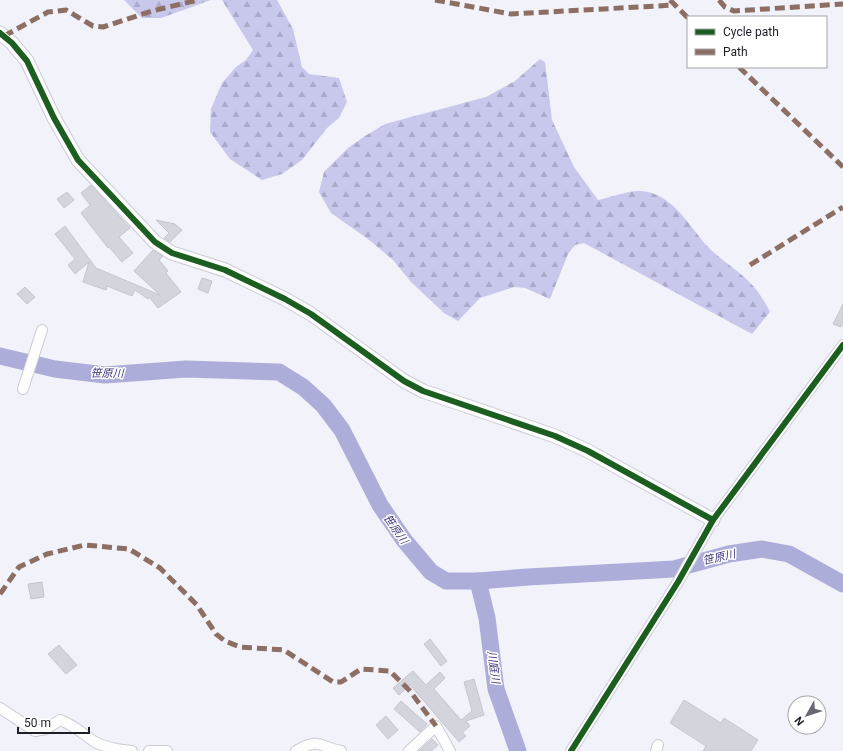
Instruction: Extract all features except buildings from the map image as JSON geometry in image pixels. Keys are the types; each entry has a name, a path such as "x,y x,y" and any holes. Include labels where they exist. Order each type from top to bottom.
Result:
{"street":[{"path":"0,33 12,43 26,61 54,118 78,160 140,228 166,250 225,270 285,299 311,314 404,381 423,391 555,436 588,451 713,520"},
{"path":"23,389 42,330"},
{"path":"570,751 678,582 713,520 843,345"},
{"path":"0,708 35,731 46,729 60,720 71,724 96,742 111,748 132,751"},
{"path":"409,751 436,726 450,751"},
{"path":"296,751 314,743 322,744 341,751"},
{"path":"149,751 167,751"}],"green space":[{"path":"124,0 211,0 161,18 142,18"},
{"path":"222,0 277,0 293,29 302,67 309,74 339,78 347,102 339,118 327,128 302,160 282,174 262,180 230,159 210,132 211,109 222,83 236,67 246,60 253,50"},
{"path":"540,59 545,62 552,120 574,167 598,200 629,192 642,191 658,195 667,201 683,216 703,242 743,276 764,300 770,312 752,334 584,243 575,245 568,254 550,299 525,288 514,287 480,298 458,321 444,313 411,282 393,260 368,239 331,213 319,192 324,172 348,148 385,124 486,97 515,81"}],"waterway":[{"name":"笹原川","path":"0,356 55,369 105,375 186,369 279,372 303,387 323,405 342,430 380,505 404,540 431,572 446,581 478,581 674,569 729,554 762,549 789,554 843,584"},
{"name":"川庭川","path":"478,581 487,618 496,689 518,751"}],"marked path":[{"path":"4,36 48,12 66,10 93,26 103,27 152,11 198,0"},
{"path":"435,0 511,14 675,5"},
{"path":"670,0 687,17"},
{"path":"719,0 725,7 734,11 843,4"},
{"path":"740,68 843,167"},
{"path":"750,265 843,207"},
{"path":"0,594 19,567 47,554 85,545 129,549 160,568 197,605 216,634 225,641 240,647 284,650 333,682 341,682 361,669 390,671 410,691 436,726"}],"cycle path":[{"path":"0,33 12,43 27,61 54,118 78,160 155,242 172,253 225,270 285,299 311,314 404,381 423,391 555,436 588,451 713,520"},
{"path":"571,751 678,582 713,520 843,345"}]}
